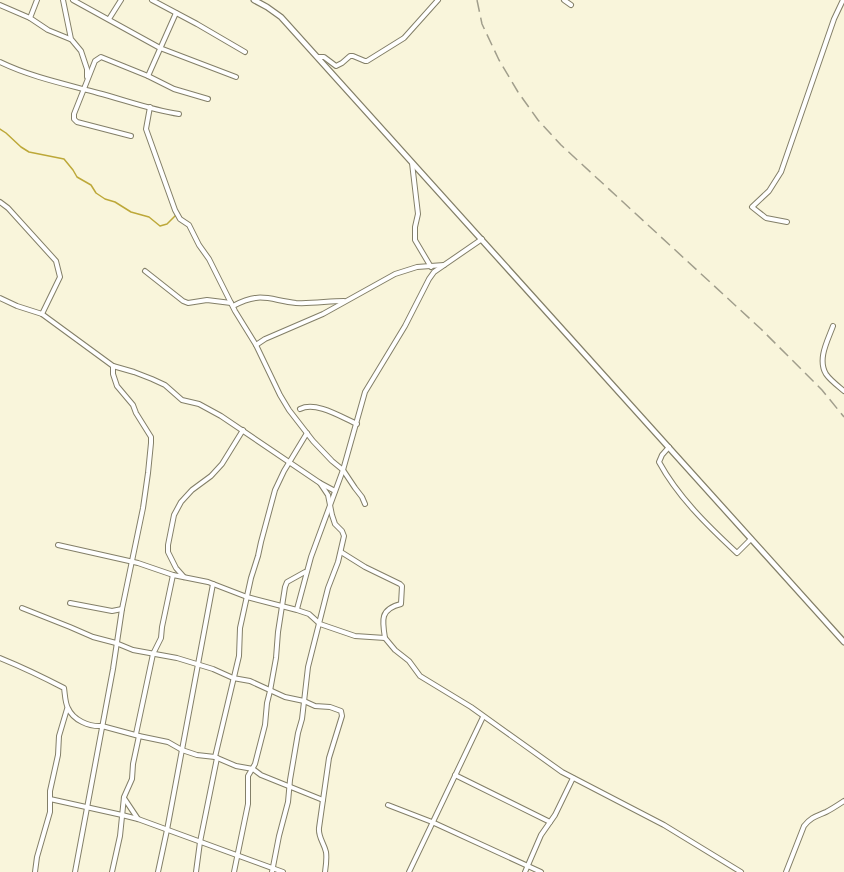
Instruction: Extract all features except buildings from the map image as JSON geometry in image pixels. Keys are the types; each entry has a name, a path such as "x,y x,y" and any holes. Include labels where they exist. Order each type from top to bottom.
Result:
{"street":[{"path":"30,18 37,0"},
{"path":"63,0 71,39 81,51 88,81"},
{"path":"73,0 160,48 236,76"},
{"path":"109,19 121,0"},
{"path":"152,0 245,52"},
{"path":"254,0 281,17 318,57 844,642"},
{"path":"318,57 324,57 336,66 350,56 367,60 404,38 438,0"},
{"path":"564,0 571,5"},
{"path":"787,222 766,218 752,207 769,191 781,172 834,19 843,0"},
{"path":"0,5 30,18 48,30 71,39"},
{"path":"148,76 176,13"},
{"path":"131,136 77,122 74,119 95,61 101,57 174,89 208,99"},
{"path":"0,62 28,73 150,108 179,114"},
{"path":"150,108 146,129 175,210 180,219 189,225 209,259 289,410 320,449 343,470 362,496 365,504"},
{"path":"412,162 418,214 415,240 431,267"},
{"path":"0,202 56,261 60,277 42,314"},
{"path":"297,610 306,572 343,470 365,392 434,272 483,239"},
{"path":"256,345 323,314 395,274 417,267 445,265"},
{"path":"145,271 188,303 207,300 232,304 253,297 297,303 346,301"},
{"path":"0,298 42,314 112,366 152,379 165,385 182,400 199,404 243,430 335,491"},
{"path":"833,326 824,350 823,366 826,375 844,391"},
{"path":"75,872 148,473 151,437 132,405 117,386 112,374 112,366"},
{"path":"300,410 307,406 317,407 357,424"},
{"path":"184,578 168,552 174,515 181,502 192,490 211,477 222,464 243,430"},
{"path":"196,872 216,758 239,656 240,628 251,578 275,490 307,433"},
{"path":"669,447 659,462 666,476 706,524 737,553 751,539"},
{"path":"273,870 288,802 308,667 344,536 335,524 328,495 320,483"},
{"path":"58,545 132,562 184,578 208,582 247,597 309,614 320,624 355,636 385,638"},
{"path":"341,552 402,586 401,604 392,606 383,616 385,638 409,661 420,676 471,707 562,772 664,825 741,872"},
{"path":"234,872 248,804 248,776 253,769 265,725 285,587 287,582 306,572"},
{"path":"112,872 120,836 124,797 132,779 153,654 161,638 173,575"},
{"path":"158,872 213,584"},
{"path":"70,603 112,611 122,609"},
{"path":"22,608 93,638 213,669 233,678 250,681 285,697 340,711 342,713 329,758 318,835 324,844 326,854 325,872"},
{"path":"0,658 30,670 64,688 68,708 58,736 58,754 50,791 50,812 35,872"},
{"path":"68,708 84,723 168,742 196,755 216,758 236,766 253,769 261,775 324,800"},
{"path":"409,872 483,717"},
{"path":"455,775 550,822"},
{"path":"525,872 541,835 555,815 573,778"},
{"path":"124,797 138,819"},
{"path":"50,799 138,819 283,872"},
{"path":"786,872 804,826 809,819 844,801"},
{"path":"388,805 432,822 541,872"}],"waterway":[{"path":"0,129 29,152 64,159 77,177 91,185 96,193 131,212 149,217 160,226 167,224 176,215"}],"railway":[{"path":"477,0 482,24 499,60 538,120 561,145 761,329 822,390 844,417"}]}
